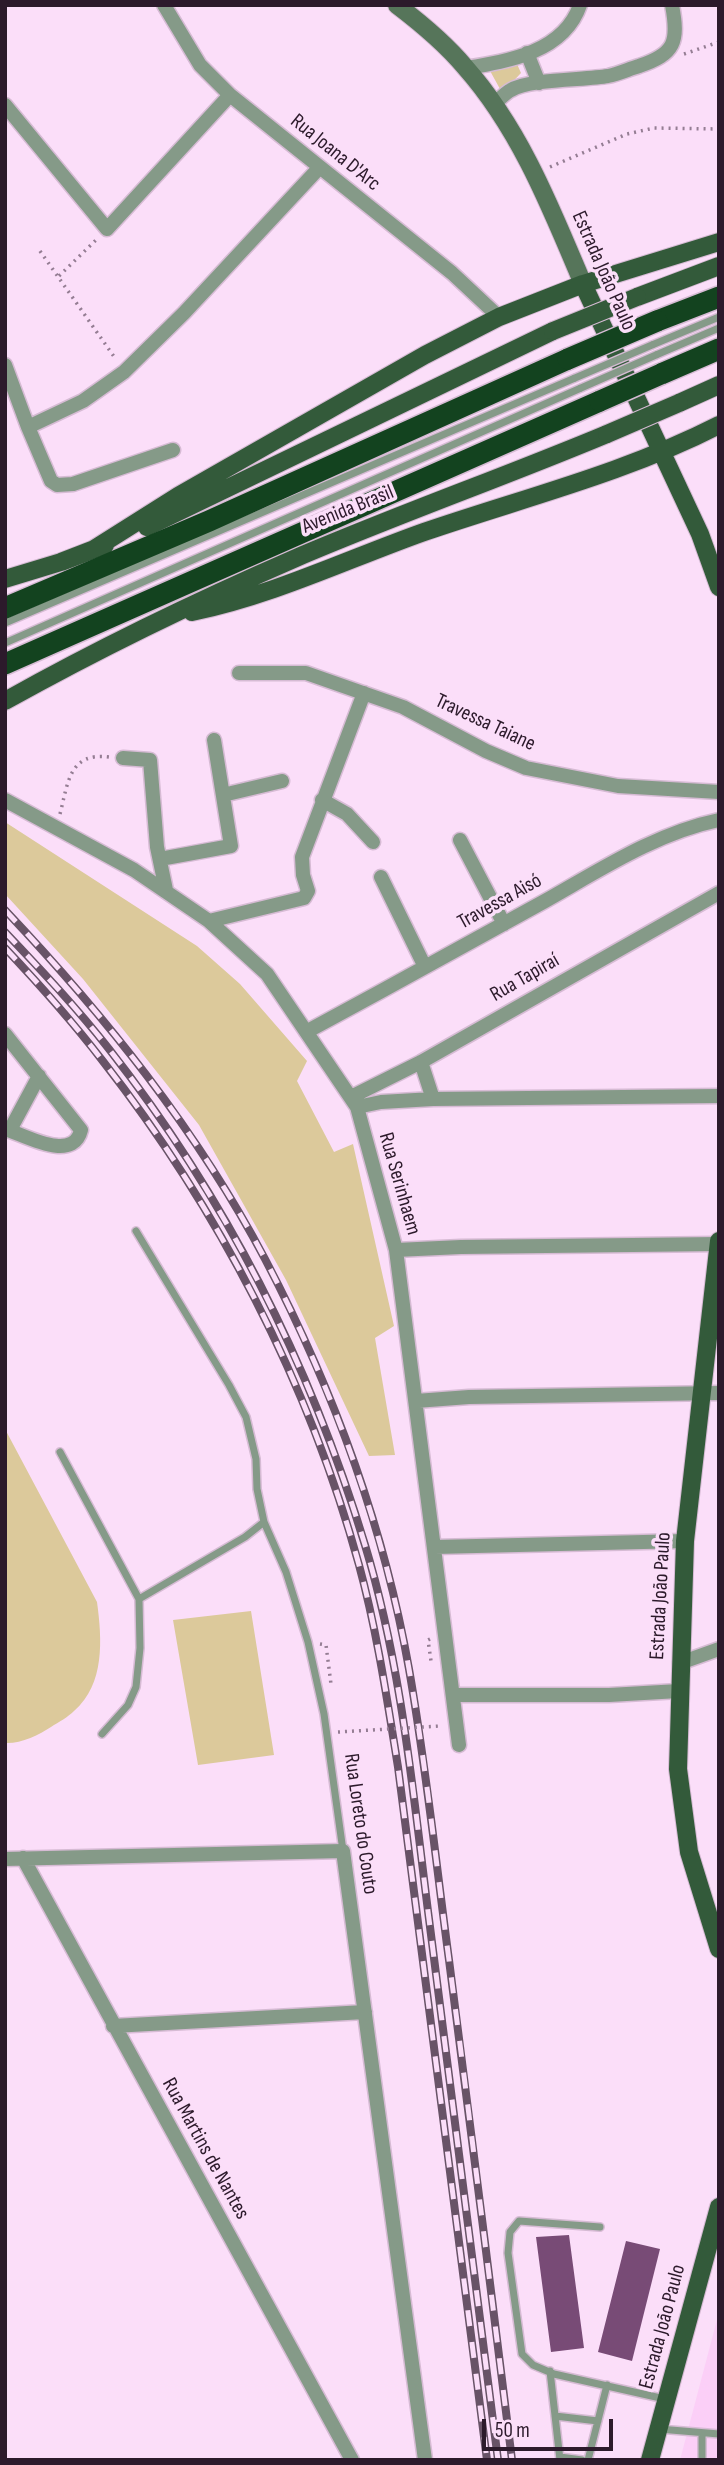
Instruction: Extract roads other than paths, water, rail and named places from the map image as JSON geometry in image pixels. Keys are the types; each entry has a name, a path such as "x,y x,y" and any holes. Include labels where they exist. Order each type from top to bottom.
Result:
{"highway":[{"path":"5,608 571,368 656,321 719,297"},
{"name":"Avenida Brasil","path":"5,664 600,401 658,365 719,349"}],"main road":[{"name":"Estrada João Paulo","path":"397,5 446,46 467,68 494,104 535,173 583,284 700,534 719,587"},
{"path":"94,549 178,496 425,355 499,317 583,284 716,241"},
{"path":"5,579 94,549 169,517 553,331 719,266"},
{"name":"Avenida Brasil","path":"5,701 162,618 350,535 607,434 719,385"},
{"path":"162,618 221,606 370,551 586,480 662,451 719,425"},
{"name":"Estrada João Paulo","path":"719,1243 710,1393 685,1541 678,1769 689,1852 712,1903 719,1949"},
{"name":"Estrada João Paulo","path":"650,2460 719,2207"}],"street":[{"name":"Rua Joana D'Arc","path":"164,5 200,65 230,95 452,273 499,317"},
{"path":"467,68 506,61 547,45 565,31 580,5"},
{"path":"494,104 512,89 539,83 609,76 657,60 668,52 677,29 672,5"},
{"path":"527,53 539,83"},
{"path":"5,105 107,229 230,95"},
{"path":"28,427 83,401 124,372 193,304 320,167"},
{"path":"5,365 51,481 57,485 74,484 173,450"},
{"name":"Travessa Taiane","path":"239,673 306,673 403,707 486,751 526,768 618,786 719,792"},
{"path":"209,921 304,898 308,891 302,858 364,693"},
{"path":"160,859 231,846 214,740"},
{"path":"123,758 150,760 160,859 166,890"},
{"path":"223,795 282,781"},
{"name":"Rua Serinhaem","path":"5,800 134,870 209,921 267,974 354,1102 396,1251 459,1745"},
{"path":"322,800 347,814 373,842"},
{"name":"Travessa Aisó","path":"306,1032 652,843 697,824 719,820"},
{"path":"460,840 503,924"},
{"path":"382,877 425,967"},
{"name":"Rua Tapiraí","path":"354,1102 719,893"},
{"path":"5,1034 39,1076 81,1128 79,1137 69,1143 50,1146 8,1129 39,1076"},
{"path":"421,1062 433,1099"},
{"path":"354,1102 719,1096"},
{"path":"396,1251 461,1247 719,1243"},
{"path":"416,1401 469,1397 710,1393"},
{"path":"435,1547 685,1541"},
{"path":"680,1663 719,1649"},
{"path":"454,1695 609,1695 679,1691"},
{"path":"5,1859 342,1851"},
{"name":"Rua Loreto do Couto","path":"342,1851 422,2457"},
{"name":"Rua Martins de Nantes","path":"23,1858 352,2460"},
{"path":"113,2026 365,2012"}],"lane":[{"path":"5,623 571,368 652,345 719,317"},
{"path":"5,643 581,388 658,365 719,328"},
{"name":"Rua Loreto do Couto","path":"136,1231 246,1417 256,1459 257,1489 264,1522 286,1572 308,1642 324,1714 342,1851"},
{"path":"60,1452 139,1599 140,1648 136,1687 128,1705 102,1734"},
{"path":"139,1599 245,1537 264,1522"},
{"path":"600,2227 519,2221 510,2232 508,2253 522,2354 533,2365 550,2371 667,2399"},
{"path":"550,2371 560,2458 582,2460"},
{"path":"588,2460 607,2385"},
{"path":"555,2416 598,2421"},
{"path":"659,2429 719,2434"},
{"path":"702,2433 702,2460"}],"railway":[{"path":"5,910 113,1033 210,1165 265,1259 289,1308 353,1459 385,1563 398,1616 421,1742 512,2460"},
{"path":"5,932 72,1004 109,1049 151,1105 227,1224 291,1348 319,1413 365,1545 388,1637 405,1731 498,2460"},
{"path":"5,948 91,1045 184,1176 221,1237 286,1364 338,1497 371,1615 398,1767 487,2460"}]}
